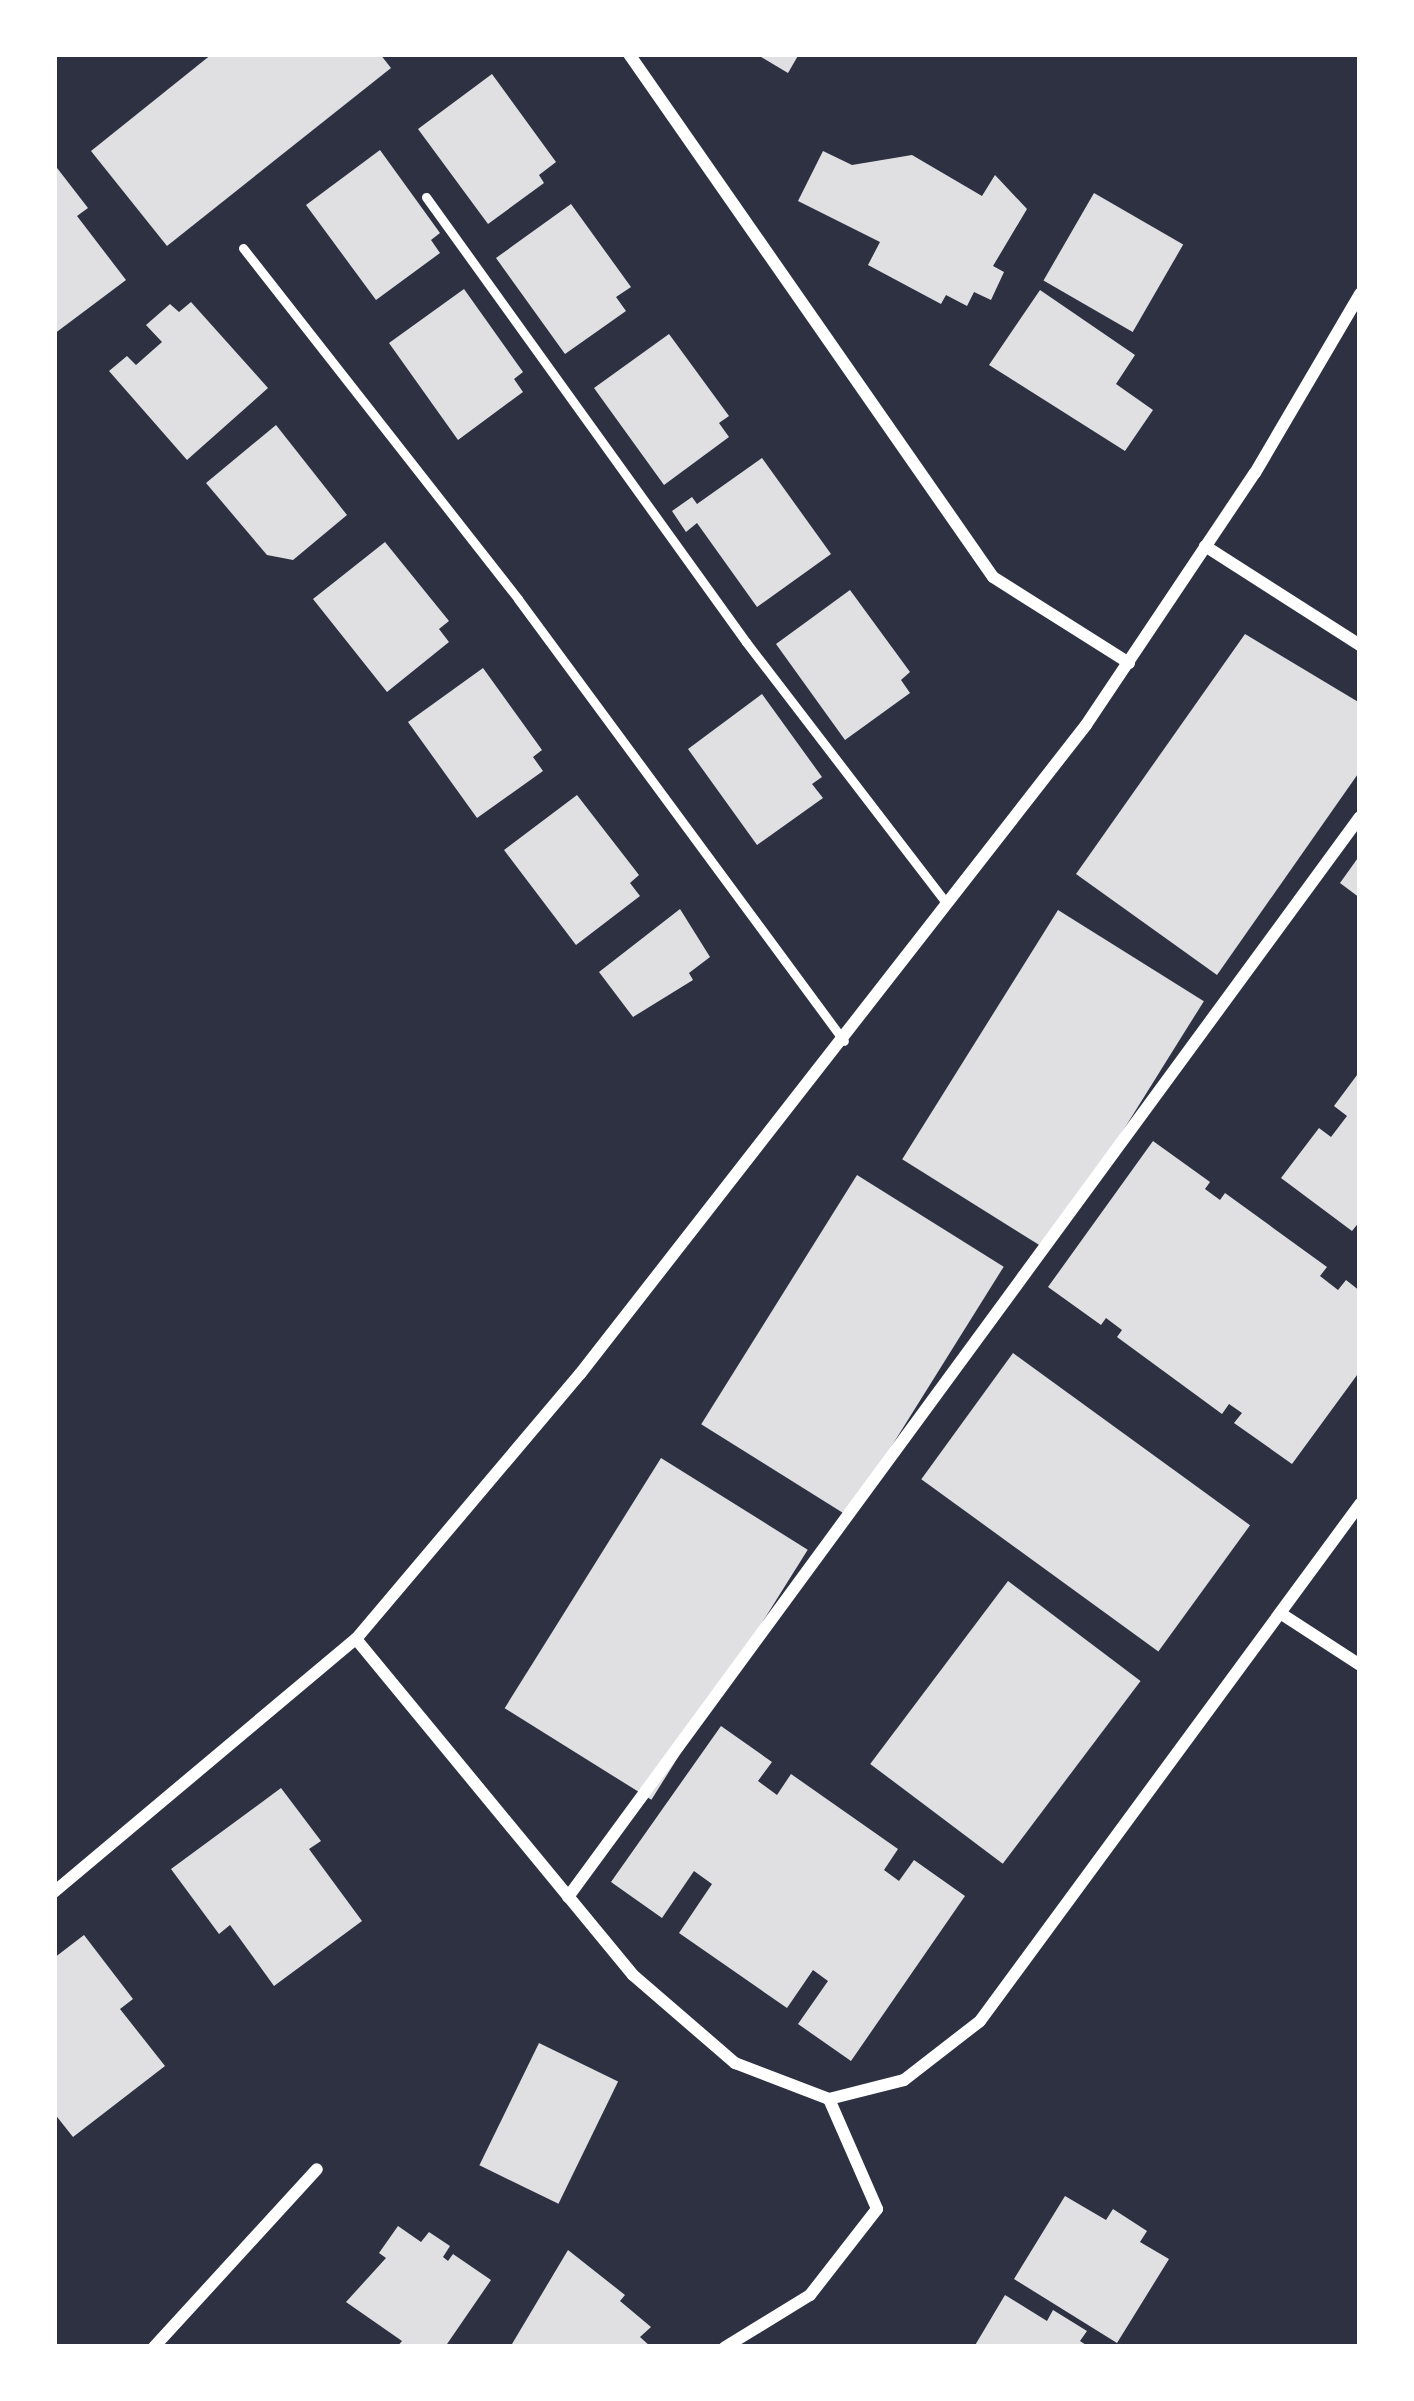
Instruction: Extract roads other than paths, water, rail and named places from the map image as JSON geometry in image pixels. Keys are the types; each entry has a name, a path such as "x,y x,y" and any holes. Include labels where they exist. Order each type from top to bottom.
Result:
{"street":[{"path":"629,54 993,577 1130,663"},
{"path":"54,1892 356,1640 844,1041 1130,663 1360,294"},
{"path":"1205,546 1360,645"},
{"path":"568,1897 1360,817"},
{"path":"356,1640 633,1975 734,2063 829,2098 904,2080 980,2021 1360,1504"},
{"path":"1280,1613 1360,1665"},
{"path":"725,2347 810,2295 877,2209 829,2098"},
{"path":"154,2347 317,2169"}],"lane":[{"path":"427,197 746,642 947,904"},
{"path":"243,248 518,599 844,1041"}]}
